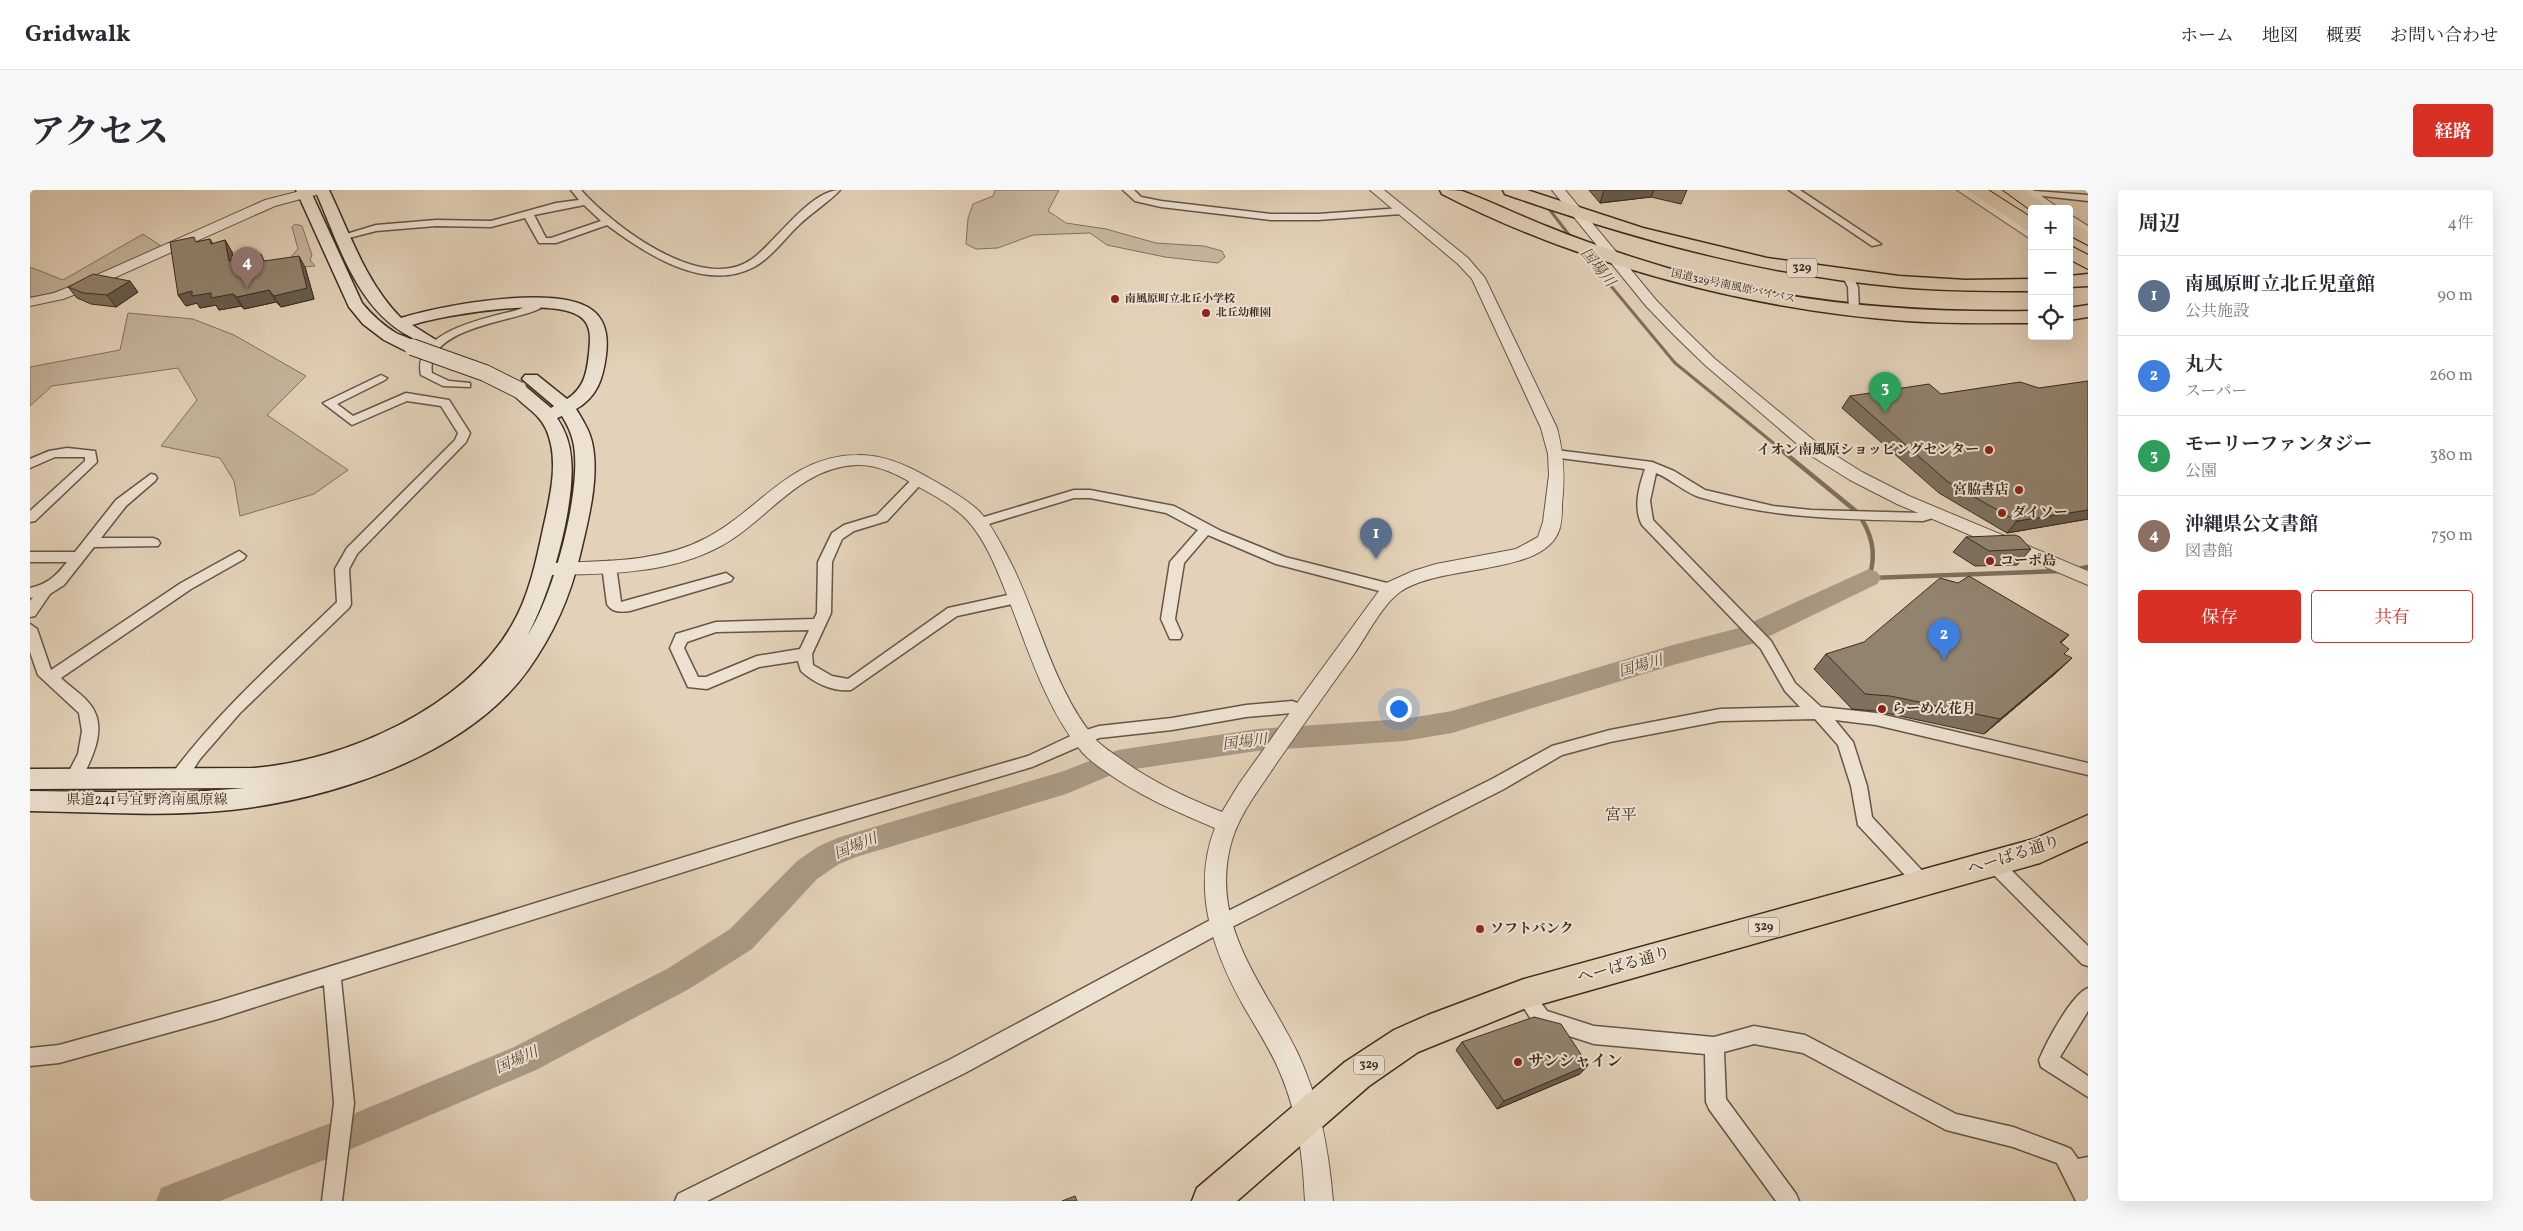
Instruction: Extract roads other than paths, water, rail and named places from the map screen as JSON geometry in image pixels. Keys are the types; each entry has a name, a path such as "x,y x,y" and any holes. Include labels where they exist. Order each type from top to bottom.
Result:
{"highway":[{"name":"国道329号南風原バイパス","path":"1448,190 1566,241 1592,250 1732,288 1854,310 1960,319 2028,317"},
{"name":"329","path":"1511,190 1528,196 1559,198 1577,213 1712,251 1759,261 1847,275 1955,285 2028,285"},
{"path":"1976,190 2028,223"},
{"path":"1985,190 2028,218"},
{"path":"1999,190 2028,208"},
{"path":"2020,190 2037,205"},
{"path":"2073,230 2088,239"},
{"path":"2073,238 2088,247"},
{"path":"2073,248 2088,257"},
{"path":"2073,254 2088,263"},
{"path":"2073,282 2088,280"},
{"path":"2073,313 2088,311"},
{"name":"へーばる通り","path":"1210,1201 1347,1081 1406,1041 1439,1026 1524,994 2040,850 2088,827"}],"main road":[{"name":"県道241号宜野湾南風原線","path":"30,801 171,803 232,800 287,792 331,782 386,762 463,718 493,692 521,662 543,630 558,595 555,569 563,457 557,433 525,384 506,366 428,340 398,324 378,304 366,286 345,236 312,191"},
{"name":"県道241号宜野湾南風原線","path":"30,779 177,780 237,778 287,774 336,762 425,721 466,691 513,641 555,569 574,541 586,462 581,432 567,407 525,384 485,373 412,348 390,336 369,321 355,304 312,191"},
{"path":"398,324 412,318 433,314 542,302 577,308 592,320 599,333 596,362 589,390 581,400 548,417"}],"street":[{"path":"576,190 584,202 646,249 672,262 712,272 732,273 750,265 795,223 835,190"},
{"path":"1318,1201 1318,1174 1307,1117 1290,1066 1239,973 1220,924 1215,874 1221,839 1228,824 1265,764 1297,716 1391,589 1400,583 1425,573 1520,555 1534,549 1550,532 1557,475 1556,454 1549,428 1483,286 1463,261 1376,190"},
{"path":"1794,190 1876,244"},
{"path":"1962,190 2028,233"},
{"path":"2020,190 2088,198"},
{"path":"2020,190 2047,205"},
{"path":"30,302 58,296 84,286 261,206 312,191"},
{"path":"1131,191 1138,199 1161,204 1271,217 1318,217 1401,211"},
{"path":"345,236 376,228 436,223 491,224 556,206 584,202"},
{"path":"1577,213 1651,304 1710,362 1796,435 1856,476 1934,513 2088,578"},
{"path":"529,215 543,241 552,241 610,221"},
{"path":"2073,221 2088,232"},
{"path":"2073,261 2088,268"},
{"path":"1847,275 1853,287 1854,310"},
{"path":"466,385 447,384 427,375 424,366 437,345 462,329 527,311 542,302"},
{"path":"177,780 196,750 235,705 344,604 342,569 352,551 460,442 464,433 445,403 406,397 352,421 329,403 381,378"},
{"path":"30,464 45,455 59,451 92,454 91,462 30,518"},
{"path":"1556,454 1652,466 1701,493 1773,510 1811,514 1914,517 1923,517 1934,513"},
{"path":"555,569 609,566 667,558 713,543 729,533 803,473 827,465 865,460 896,468 919,479 963,507 979,523 1002,562 1052,683 1069,716 1087,743 1131,780 1158,796 1228,824"},
{"path":"1652,466 1646,488 1645,512 1650,526 1766,644 1790,687 1810,708 1820,714 1845,742 1860,786 1864,820 1924,883"},
{"path":"30,593 45,590 59,582 121,503 151,478"},
{"path":"919,479 882,518 841,531 837,536 825,562 824,614 805,654 806,667 811,672 842,686 851,684 940,619 953,612 1017,598"},
{"path":"979,523 1082,493 1169,509 1206,529 1281,561 1391,589"},
{"path":"1175,635 1168,619 1177,562 1206,529"},
{"path":"90,542 154,542"},
{"path":"50,678 186,586 239,556"},
{"path":"30,557 78,557"},
{"path":"609,566 614,604 619,607 630,606 726,578"},
{"path":"30,612 45,590"},
{"path":"805,654 757,662 707,682 694,682 677,648 681,638 716,627 819,624"},
{"path":"30,629 43,671 86,710 90,731 86,754 73,779"},
{"path":"30,1057 59,1054 218,1010 795,830 1032,761 1087,743 1115,729 1172,724 1246,710 1292,707 1297,716"},
{"path":"685,1201 958,1066 1220,924 1498,784 1558,750 1610,736 1720,715 1820,714 1876,719 2088,769"},
{"path":"1994,864 2088,958"},
{"path":"332,975 344,1103 332,1201"},
{"path":"1524,994 1541,1018 1594,1034 1714,1046 1754,1035 1805,1044 1953,1123 2014,1137 2064,1156 2081,1168 2086,1201"},
{"path":"2088,997 2079,1008 2048,1060 2088,1087"},
{"path":"1714,1046 1716,1102 1789,1201"}],"waterway":[{"name":"国場川","path":"1546,205 1573,240"},
{"name":"国場川","path":"1581,250 1675,363 1777,446"},
{"path":"1775,445 1857,512 1872,544 1873,560 1869,578 2062,571"},
{"path":"2077,569 2088,567"},
{"name":"国場川","path":"174,1201 342,1136 524,1059 678,979 741,939 807,870 829,855 850,846 1066,782 1118,761 1257,740 1404,730 1452,722 1673,655 1746,636 1869,578"}],"place":[{"name":"沖縄県公文書館","path":"247,288"},
{"name":"南風原町立北丘小学校","path":"1115,299"},
{"name":"北丘幼稚園","path":"1206,313"},
{"name":"モーリーファンタジー","path":"1885,413"},
{"name":"イオン南風原ショッピングセンター","path":"1989,450"},
{"name":"宮脇書店","path":"2019,490"},
{"name":"ダイソー","path":"2002,513"},
{"name":"南風原町立北丘児童館","path":"1376,559"},
{"name":"コーポ島","path":"1990,561"},
{"name":"丸大","path":"1944,660"},
{"name":"らーめん花月","path":"1882,709"},
{"name":"ソフトバンク","path":"1480,929"},
{"name":"サンシャイン","path":"1518,1062"}],"district":[{"name":"宮平","path":"1621,816"}]}
